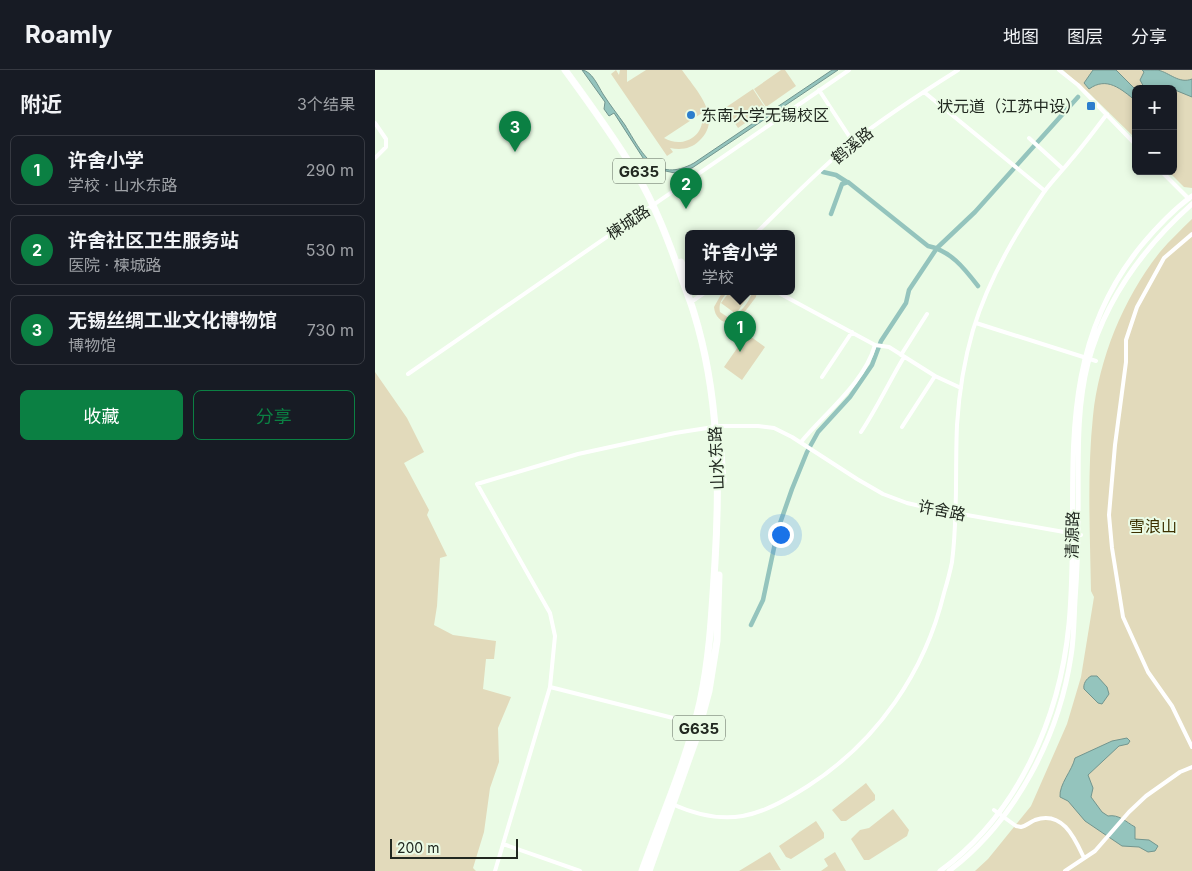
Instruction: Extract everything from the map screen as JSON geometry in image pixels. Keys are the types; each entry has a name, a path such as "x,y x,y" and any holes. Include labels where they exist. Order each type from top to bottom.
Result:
{"highway":[{"name":"山水东路","path":"565,70 616,142 654,204 685,282"},
{"name":"山水东路","path":"570,70 619,139 642,176 685,274"},
{"name":"山水东路","path":"690,295 692,300"},
{"name":"山水东路","path":"642,871 696,739 705,706 717,641 723,496 717,427 706,361 691,295"},
{"name":"山水东路","path":"649,871 671,804 706,673 710,640 719,491 717,427"}],"street":[{"name":"楝城路","path":"408,374 849,70"},
{"name":"鹤溪路","path":"759,230 796,193 853,142 958,70"},
{"path":"1059,70 1078,85 1132,140"},
{"path":"819,90 853,142"},
{"path":"924,92 1045,191"},
{"path":"671,804 701,814 722,818 745,817 768,810 820,778 850,754 875,729 898,699 919,665 939,615 952,563 957,424 961,388 976,323 984,299 997,270 1016,236 1045,191 1107,114"},
{"path":"375,123 386,140 386,147 375,158"},
{"path":"1029,138 1063,169"},
{"path":"1165,175 1191,200"},
{"name":"清源路","path":"940,871 962,853 1025,784 1036,764 1063,696 1071,656 1081,409 1090,359 1096,338 1106,316 1128,276 1191,200"},
{"path":"1192,234 1164,258 1137,307 1126,340 1126,362 1115,445 1109,514 1112,548 1123,617 1148,672 1172,706 1192,747"},
{"path":"692,300 700,295"},
{"path":"783,295 875,345 888,347 935,376 961,388"},
{"path":"861,432 872,416 902,356 927,314"},
{"path":"976,323 1090,359"},
{"path":"822,377 852,332"},
{"path":"802,443 858,377 872,355 875,345"},
{"path":"902,427 935,376"},
{"name":"许舍路","path":"550,687 555,636 550,613 477,484 578,454 675,432 741,425 774,428 802,443 883,494 907,503 1077,535"},
{"path":"495,871 550,687 693,723"},
{"path":"1065,871 1095,851 1146,796 1180,772 1192,767"},
{"path":"998,813 1021,827 1036,820 1044,819 1062,823 1074,836 1084,858"},
{"name":"清源路","path":"949,871 975,848 998,813"},
{"path":"503,844 580,871"}],"green space":[{"path":"616,70 619,75 620,70 627,70 627,82 646,70 682,70 705,104 709,123 706,132 693,146 682,149 670,148 673,152 667,156 611,74","holes":["702,113 702,121 697,134 692,138 679,142 664,138"]},
{"path":"781,70 785,70 796,86 766,107 754,89"},
{"path":"1063,70 1192,70 1192,188 1184,187 1172,175 1177,175 1177,85 1132,85 1132,135"},
{"path":"753,89 766,109 738,128 725,108"},
{"name":"雪浪山","path":"1192,219 1192,871 975,871 988,859 1031,806 1067,724 1081,677 1094,597 1091,591 1090,459 1093,416 1101,372 1115,329 1135,288 1160,252"},
{"path":"721,295 725,295 720,303 720,312 729,318 733,317 743,308 751,295 756,295 737,322 724,322 716,315 714,307"},
{"path":"727,295 749,295 736,314 721,303"},
{"path":"747,334 765,347 742,380 724,367"},
{"path":"375,372 407,418 424,452 404,463 429,510 427,515 447,556 440,558 434,625 453,635 496,641 494,659 486,659 483,689 511,697 498,728 499,762 490,788 484,832 473,868 476,871 375,871"},
{"path":"866,783 875,795 875,800 846,821 841,821 832,810"},
{"path":"893,809 909,830 907,836 869,860 864,860 851,839 860,830 869,828"},
{"path":"816,821 824,833 824,838 791,859 786,857 779,846"},
{"path":"770,852 781,870 739,871"},
{"path":"835,852 846,871 821,871 828,866 824,859"}],"water":[{"path":"582,70 589,73 594,79 644,155 660,168 670,170 681,169 694,163 832,70 838,70 692,168 675,173 656,169 645,161 614,113 609,116 604,109 605,102"},
{"path":"1093,70 1116,70 1132,86 1132,98 1108,84 1096,85 1089,89 1084,83"},
{"path":"1142,70 1158,70 1179,79 1192,79 1192,97 1177,91 1177,85 1143,85 1140,80 1144,72"},
{"path":"1091,676 1097,676 1107,687 1109,694 1102,704 1098,703 1084,689 1085,682"},
{"path":"1127,738 1130,741 1128,744 1119,746 1088,775 1093,788 1091,797 1102,812 1108,816 1119,817 1135,827 1135,839 1149,840 1158,846 1155,851 1148,852 1139,847 1122,846 1085,821 1068,801 1060,797 1061,787 1075,758 1112,741"}],"waterway":[{"path":"751,625 763,600 778,529 807,452 818,432 850,397 872,365 881,341 906,303 909,290 937,248 975,212 1078,97"},
{"path":"823,172 836,175 847,182"},
{"path":"831,214 842,184 848,182 928,246 950,256 978,286"}],"place":[{"name":"状元道（江苏中设）","path":"1091,106"},
{"name":"东南大学无锡校区","path":"691,115"},
{"name":"无锡丝绸工业文化博物馆","path":"515,152"},
{"name":"许舍社区卫生服务站","path":"686,209"},
{"name":"许舍小学","path":"740,352"}]}
